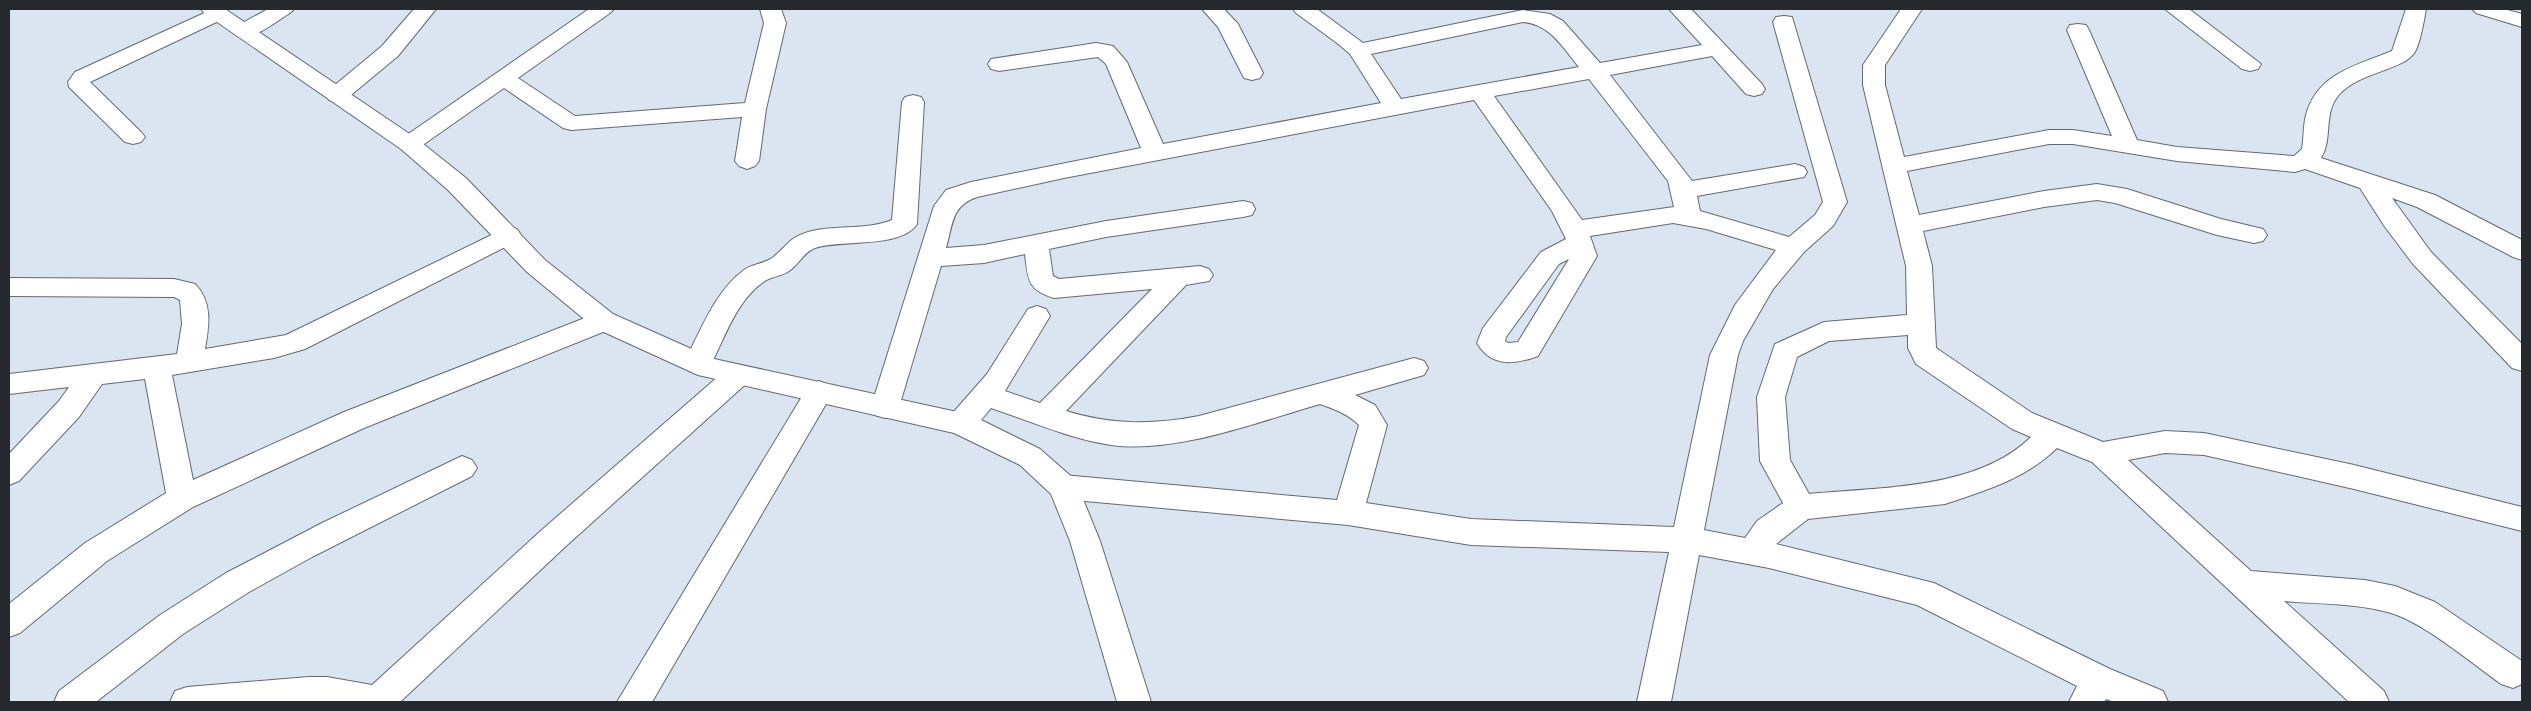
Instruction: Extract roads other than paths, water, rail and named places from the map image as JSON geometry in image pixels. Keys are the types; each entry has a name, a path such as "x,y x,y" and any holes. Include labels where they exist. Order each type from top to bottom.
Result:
{"street":[{"path":"245,31 283,9"},
{"path":"337,95 390,51 424,9"},
{"path":"409,144 603,9"},
{"path":"747,161 755,109 775,23 772,9"},
{"path":"1212,9 1228,24 1252,73"},
{"path":"1303,9 1345,38 1358,50 1395,107"},
{"path":"1680,9 1754,89"},
{"path":"1911,9 1874,65 1874,85 1919,266 1922,348 1926,357 2022,421 2102,454 2372,702"},
{"path":"2176,9 2250,64"},
{"path":"2308,162 2314,155 2316,116 2322,104 2342,78 2352,71 2400,56 2405,50 2416,9"},
{"path":"2483,9 2522,21"},
{"path":"133,137 80,87 79,82 83,77 215,11 409,144 457,184 536,266 604,322 708,368 961,423 1030,457 1062,487 1085,541 1134,702"},
{"path":"1358,50 1543,13 1594,70 1679,179 1688,216"},
{"path":"1654,702 1724,354 1731,334 1750,302 1794,247 1832,212 1835,202 1784,22"},
{"path":"2078,30 2128,147"},
{"path":"885,407 946,206 955,196 970,190 1155,153 1479,91 1718,49"},
{"path":"999,64 1096,50 1105,51 1116,62 1155,153"},
{"path":"503,78 571,123 580,124 755,109"},
{"path":"1479,91 1562,208 1577,237 1673,215 1688,216 1794,247"},
{"path":"698,363 730,303 744,284 754,275 780,266 798,244 823,237 887,230 904,224 913,102"},
{"path":"1893,167 1939,156 2049,137 2073,137 2177,154 2285,163 2308,162 2426,201 2522,251"},
{"path":"1683,190 1795,172"},
{"path":"2369,182 2394,221 2422,258 2522,361"},
{"path":"1909,225 2054,198 2097,192 2118,195 2217,227 2254,235"},
{"path":"930,258 984,254 1106,230 1243,209"},
{"path":"13,388 189,362 274,348 295,342 508,235"},
{"path":"1036,244 1041,280 1054,289 1189,276 1046,414"},
{"path":"9,287 174,288 186,290 194,300 197,309 189,362"},
{"path":"961,423 997,381 1037,316"},
{"path":"9,622 96,552 182,498 354,420 604,322"},
{"path":"1801,507 1775,461 1771,397 1786,351 1824,332 1921,324"},
{"path":"157,367 182,498"},
{"path":"986,395 1106,433 1142,435 1177,432 1200,427 1414,368"},
{"path":"187,702 328,692 380,702 555,537 738,375"},
{"path":"9,473 69,409 92,376"},
{"path":"634,702 819,392"},
{"path":"1322,394 1361,410 1370,416 1373,425 1348,513"},
{"path":"1752,552 1768,530 1801,507 1945,492 1994,475 2030,456 2053,433"},
{"path":"2102,454 2165,442 2204,444 2354,477 2522,519"},
{"path":"71,702 160,633 208,601 250,576 462,468"},
{"path":"1062,487 1348,513 1471,532 1687,540 1752,552 1923,594 2001,630 2092,691 2151,702"},
{"path":"2244,584 2365,594 2395,600 2424,612 2513,673"}]}
